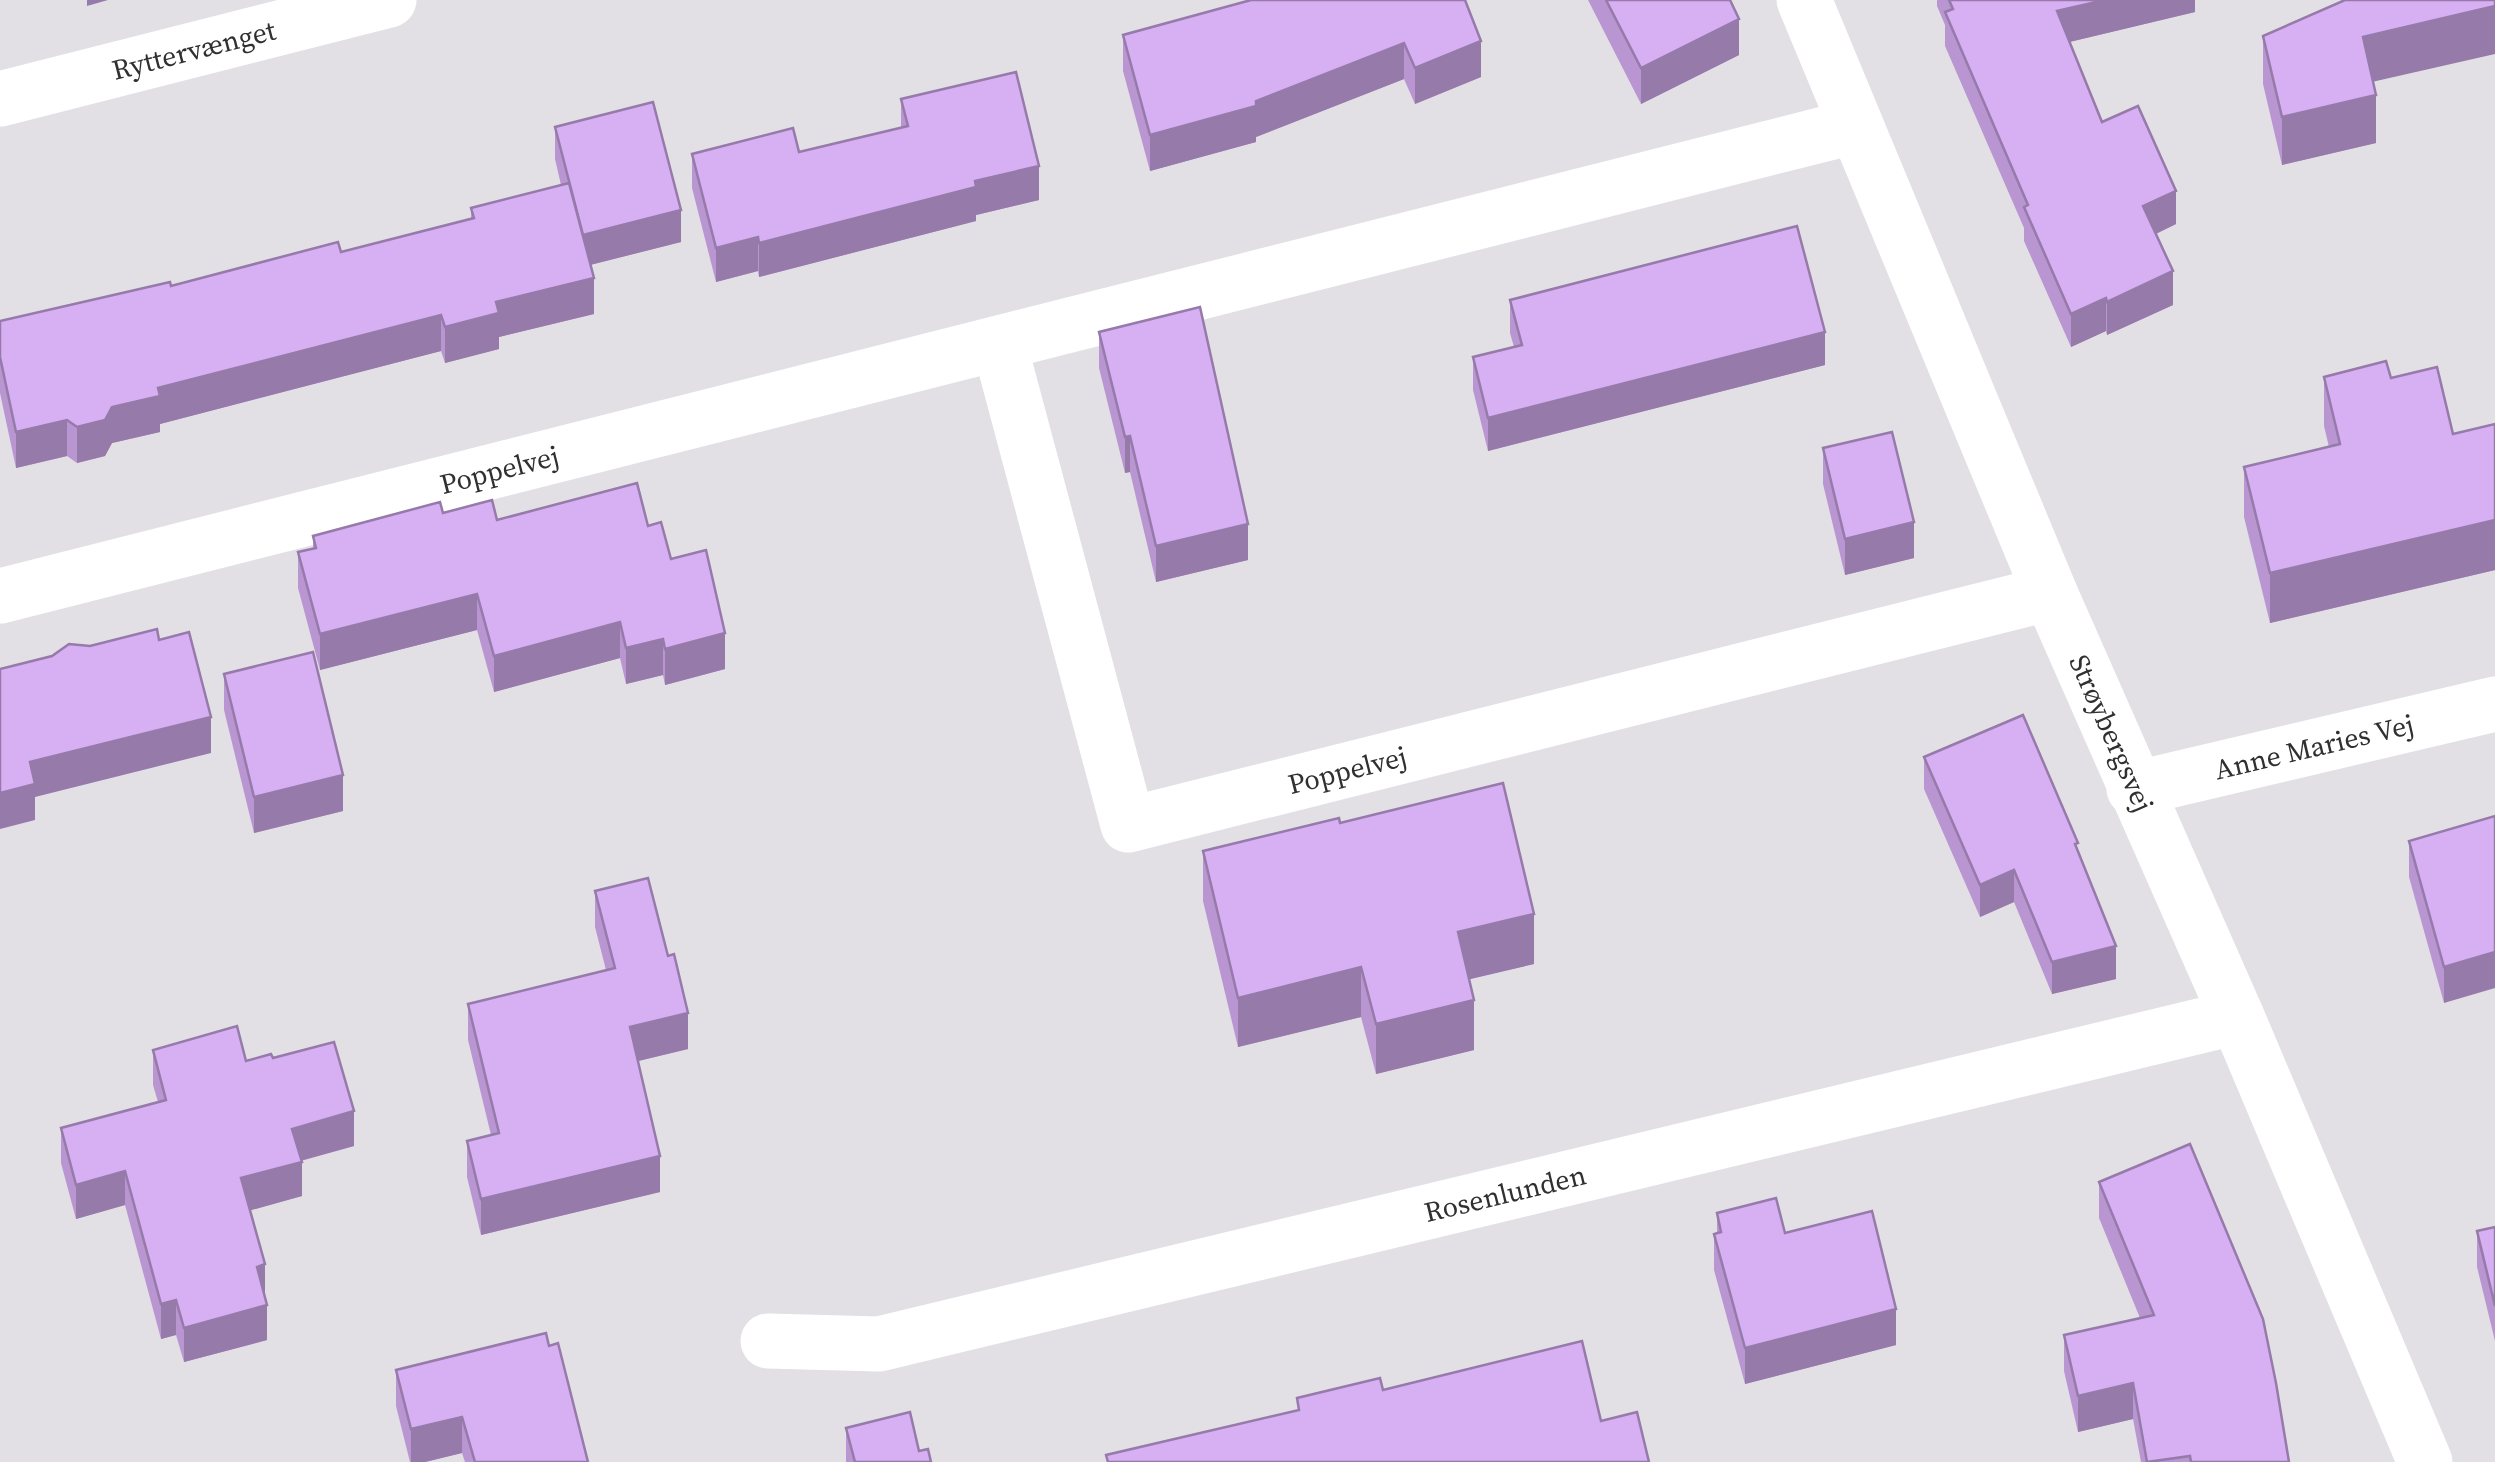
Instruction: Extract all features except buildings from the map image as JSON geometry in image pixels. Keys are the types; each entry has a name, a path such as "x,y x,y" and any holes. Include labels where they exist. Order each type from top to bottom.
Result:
{"street":[{"name":"Ryttervænget","path":"2,93 389,0"},
{"name":"Strøybergsvej","path":"1804,0 2050,592 2237,1017 2425,1462"},
{"name":"Poppelvej","path":"0,596 1856,126"},
{"name":"Poppelvej","path":"1000,342 1128,826 2050,592"},
{"name":"Anne Maries Vej","path":"2134,789 2495,704"},
{"name":"Rosenlunden","path":"768,1341 879,1344 2237,1017"}]}
